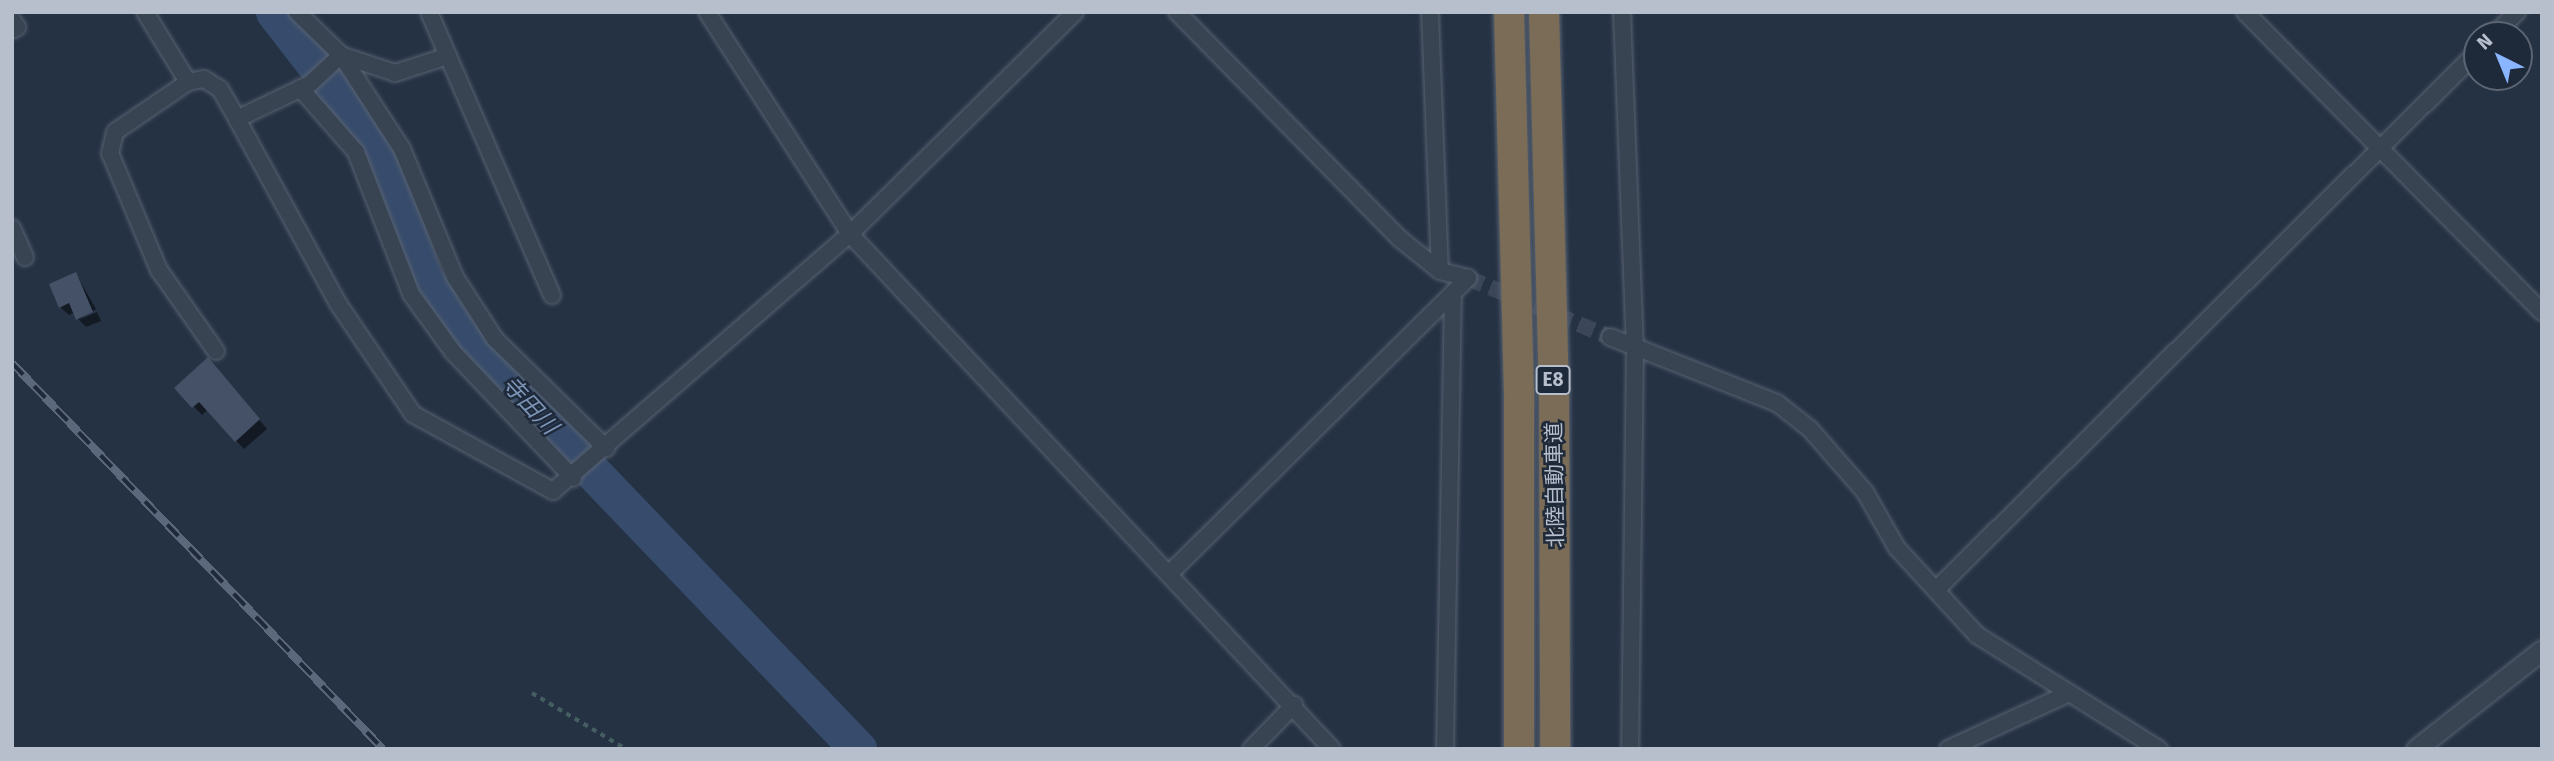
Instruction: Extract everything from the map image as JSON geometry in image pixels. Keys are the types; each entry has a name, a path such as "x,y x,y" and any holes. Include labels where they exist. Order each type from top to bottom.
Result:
{"highway":[{"path":"1499,12 1515,168"},
{"name":"北陸自動車道","path":"1509,12 1515,168 1519,749"},
{"name":"北陸自動車道","path":"1544,12 1554,398 1555,749"}],"street":[{"path":"145,12 188,82"},
{"path":"296,12 341,55 402,149 455,277 495,339 606,448"},
{"path":"429,12 552,295"},
{"path":"707,12 850,234 1294,705 1332,749"},
{"path":"216,351 159,270 110,153 115,132 188,82 204,79 220,89 339,305 413,414 553,491 573,478 850,234 1075,12"},
{"path":"1169,574 1453,298 1468,278 1440,271 1399,238 1177,12"},
{"path":"1430,12 1440,271"},
{"path":"1622,12 1635,348 1630,749"},
{"path":"2245,12 2542,312"},
{"path":"12,20 17,27 12,30"},
{"path":"237,119 300,88 341,55"},
{"path":"341,55 395,73 448,56"},
{"path":"1936,590 2463,66"},
{"path":"300,88 356,152 411,294 453,352 573,478"},
{"path":"12,228 25,257"},
{"path":"1445,749 1453,298"},
{"path":"1610,337 1777,403 1810,429 1866,492 1897,548 1977,635 2159,749"},
{"path":"2416,749 2542,650"},
{"path":"1948,749 2069,693"},
{"path":"1251,749 1294,705"}],"path":[{"path":"533,694 626,749"}],"building":[{"path":"76,272 93,312 76,320 69,303 59,308 49,284"},
{"path":"208,357 260,419 235,442 199,402 192,408 174,388"}],"waterway":[{"name":"寺田川","path":"274,12 374,141 425,280 513,389 858,749"}],"tunnel":[{"path":"1468,278 1610,337"}],"railway":[{"path":"12,363 383,749"}]}
